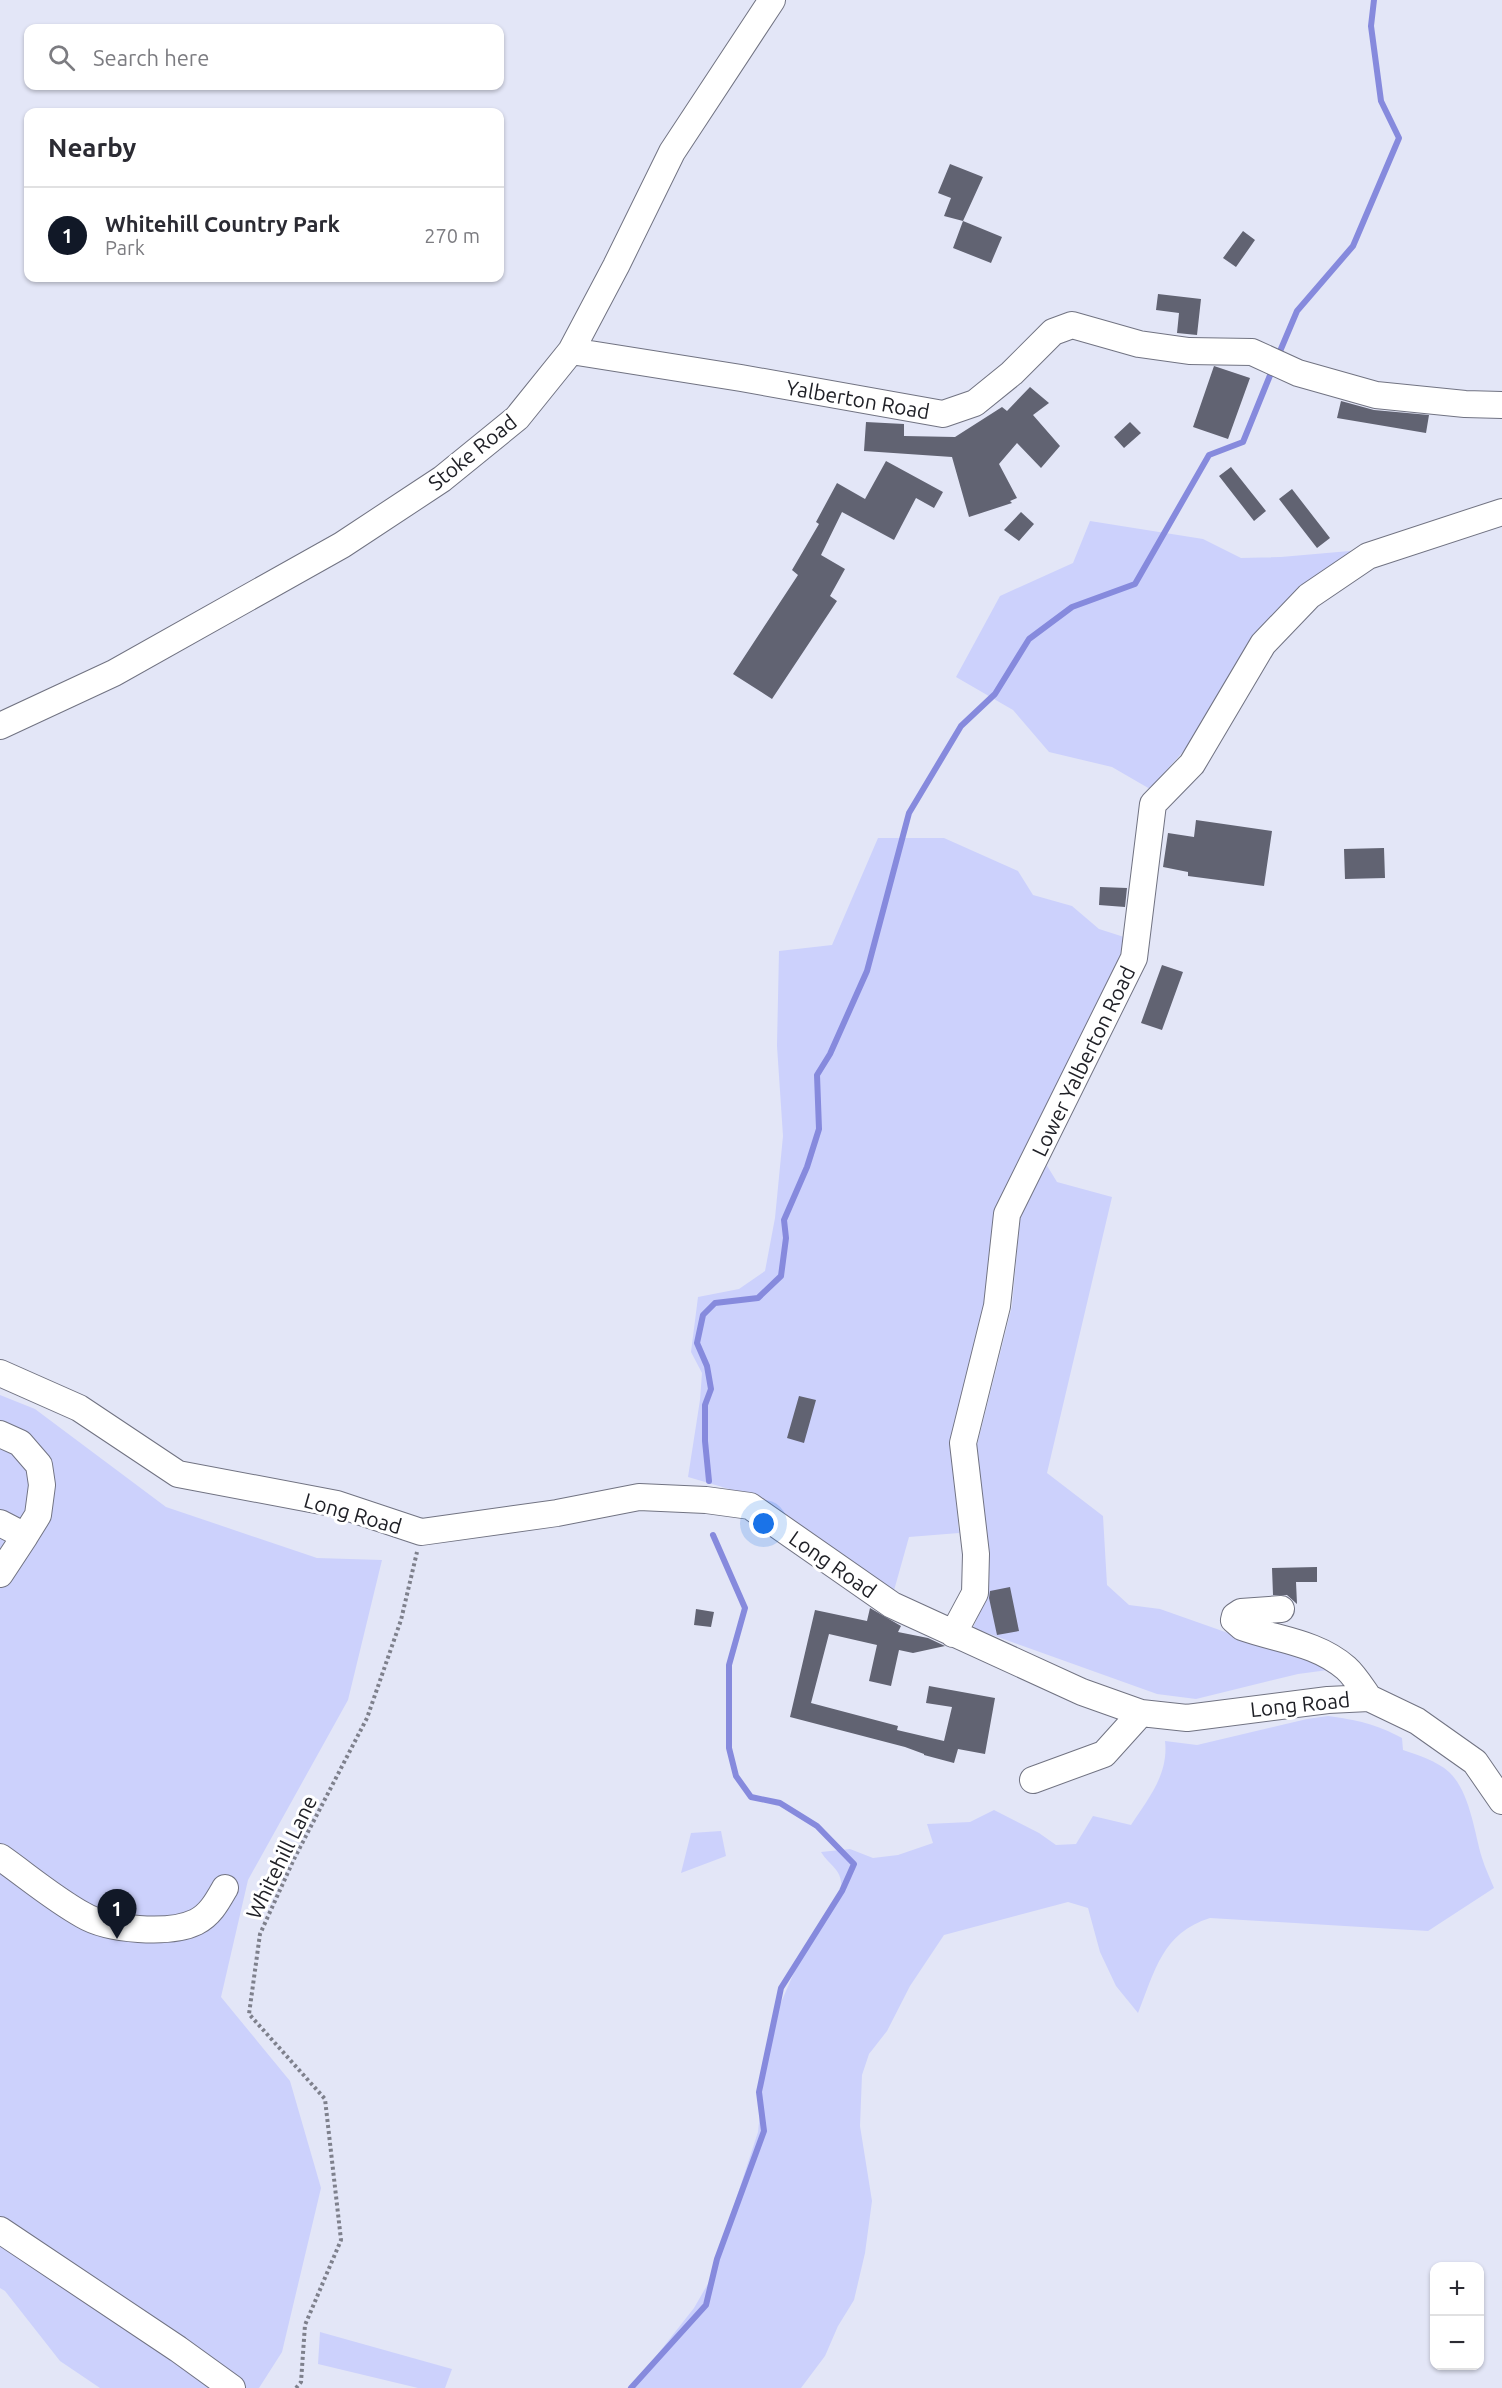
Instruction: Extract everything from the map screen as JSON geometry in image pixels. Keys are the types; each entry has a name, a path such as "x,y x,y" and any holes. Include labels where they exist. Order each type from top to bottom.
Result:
{"street":[{"name":"Stoke Road","path":"0,726 114,673 351,539 442,478 517,418 571,351 672,152 772,0"},
{"name":"Yalberton Road","path":"571,351 943,414 975,403 1012,373 1053,332 1072,325 1139,344 1189,351 1252,352 1298,373 1376,395 1465,404 1502,405"},
{"name":"Lower Yalberton Road","path":"953,1634 975,1593 976,1554 963,1443 997,1306 1007,1214 1134,958 1153,804 1192,764 1263,644 1309,596 1368,556 1502,512"},
{"name":"Long Road","path":"0,1372 79,1408 178,1474 337,1504 421,1532 639,1497 706,1500 750,1506 892,1605 1082,1692 1141,1713 1188,1718 1328,1700 1369,1698 1417,1721 1475,1762 1502,1801"},
{"path":"0,1434 20,1443 39,1465 42,1485 38,1515 0,1574"},
{"path":"0,1523 25,1536"},
{"path":"1281,1609 1241,1612 1235,1616 1234,1620 1242,1628 1310,1646 1327,1655 1348,1669 1369,1698"},
{"path":"1034,1780 1104,1754 1141,1713"},
{"path":"0,1857 85,1917 119,1927 177,1928 196,1922 212,1910 225,1888"},
{"path":"0,2230 178,2349 232,2388"}],"path":[{"name":"Whitehill Lane","path":"296,2388 301,2382 305,2325 341,2240 325,2099 249,2014 260,1934 294,1859 367,1718 401,1620 421,1532"}],"shaded area":[{"path":"1090,521 1203,539 1241,558 1361,550 1150,789 1112,767 1049,752 1013,710 956,677 1000,596 1073,563"},
{"path":"878,838 944,838 1018,871 1033,895 1072,906 1099,929 1124,937 1121,962 1075,1052 986,1309 951,1439 959,1533 909,1537 893,1594 760,1498 688,1477 702,1373 691,1352 698,1297 739,1289 765,1271 775,1218 783,1136 777,1046 779,951 832,945"},
{"path":"1046,1164 1057,1182 1112,1197 1047,1473 1103,1516 1107,1585 1129,1605 1160,1609 1248,1640 1301,1651 1328,1670 1298,1674 1196,1699 1157,1694 973,1628 982,1606 987,1579 986,1534 977,1445 1012,1306 1020,1218"},
{"path":"0,1395 35,1409 166,1507 317,1558 382,1560 348,1700 248,1880 221,1997 290,2081 321,2188 282,2352 259,2388 100,2388 60,2361 5,2291 0,2288"},
{"path":"1328,1716 1366,1723 1393,1733 1402,1738 1403,1750 1421,1756 1449,1772 1467,1801 1482,1858 1494,1888 1428,1931 1210,1918 1181,1933 1162,1955 1138,2013 1116,1986 1100,1952 1088,1908 1068,1902 944,1935 910,1986 887,2031 869,2054 862,2075 860,2126 872,2201 865,2253 854,2300 838,2326 825,2356 801,2388 631,2388 694,2308 709,2282 758,2132 764,2074 776,2014 799,1961 841,1893 839,1874 821,1852 850,1849 873,1858 898,1855 933,1843 927,1824 970,1822 994,1810 1039,1833 1056,1845 1076,1844 1093,1816 1131,1825 1156,1786 1164,1764 1165,1741 1197,1745"},
{"path":"721,1831 726,1856 681,1873 691,1833"},
{"path":"320,2332 452,2369 445,2388 418,2388 318,2364"}],"building":[{"path":"950,164 983,177 963,221 944,216 951,198 938,193"},
{"path":"963,221 1002,237 991,263 953,248"},
{"path":"1243,231 1255,240 1236,267 1223,258"},
{"path":"1158,294 1201,299 1197,335 1177,333 1179,313 1156,310"},
{"path":"1214,366 1250,378 1228,439 1193,427"},
{"path":"1030,387 1049,403 1033,415 1060,446 1041,468 1017,443 999,464 1017,498 1010,501 1012,503 969,517 952,457 864,451 866,422 904,424 904,436 955,437 1002,407 1007,411"},
{"path":"1341,401 1374,410 1429,415 1426,433 1337,418"},
{"path":"1130,422 1141,433 1124,448 1114,437"},
{"path":"886,461 943,492 934,508 916,498 894,540 842,512 821,555 845,569 830,596 837,601 772,699 733,674 798,575 792,570 819,524 816,522 837,483 865,499"},
{"path":"1231,467 1266,511 1254,521 1219,476"},
{"path":"1292,489 1330,538 1317,548 1279,499"},
{"path":"1021,512 1034,524 1019,541 1004,530"},
{"path":"1196,820 1272,831 1264,886 1188,876 1188,872 1163,867 1168,833 1194,837"},
{"path":"1384,848 1385,878 1345,879 1344,849"},
{"path":"1100,887 1127,888 1125,907 1099,905"},
{"path":"1162,965 1183,972 1162,1030 1141,1023"},
{"path":"799,1396 816,1400 804,1443 787,1438"},
{"path":"1317,1567 1317,1582 1296,1582 1297,1604 1287,1595 1273,1595 1272,1568"},
{"path":"1010,1587 1019,1631 997,1635 989,1598 990,1591"},
{"path":"870,1608 901,1626 898,1632 928,1638 945,1646 913,1653 899,1650 891,1686 869,1681 877,1645 829,1634 811,1703 898,1726 897,1730 944,1741 952,1707 926,1703 929,1686 995,1698 985,1754 958,1749 954,1763 905,1747 790,1717 815,1610 867,1621"},
{"path":"696,1609 714,1612 711,1627 694,1625"}],"waterway":[{"path":"1278,356 1297,311 1353,246 1399,138 1381,101 1371,26 1374,0"},
{"path":"709,1481 705,1441 705,1405 711,1389 707,1366 697,1343 703,1315 715,1303 758,1298 781,1276 786,1238 784,1220 807,1167 819,1129 817,1075 830,1054 867,971 909,813 961,726 995,694 1029,639 1072,607 1135,584 1209,455 1243,442 1273,368"},
{"path":"631,2388 706,2305 717,2259 764,2131 759,2092 781,1988 842,1891 854,1864 817,1826 780,1803 751,1797 736,1776 729,1748 729,1665 745,1608 713,1535"}],"place":[{"name":"Whitehill Country Park","path":"117,1939"}]}
